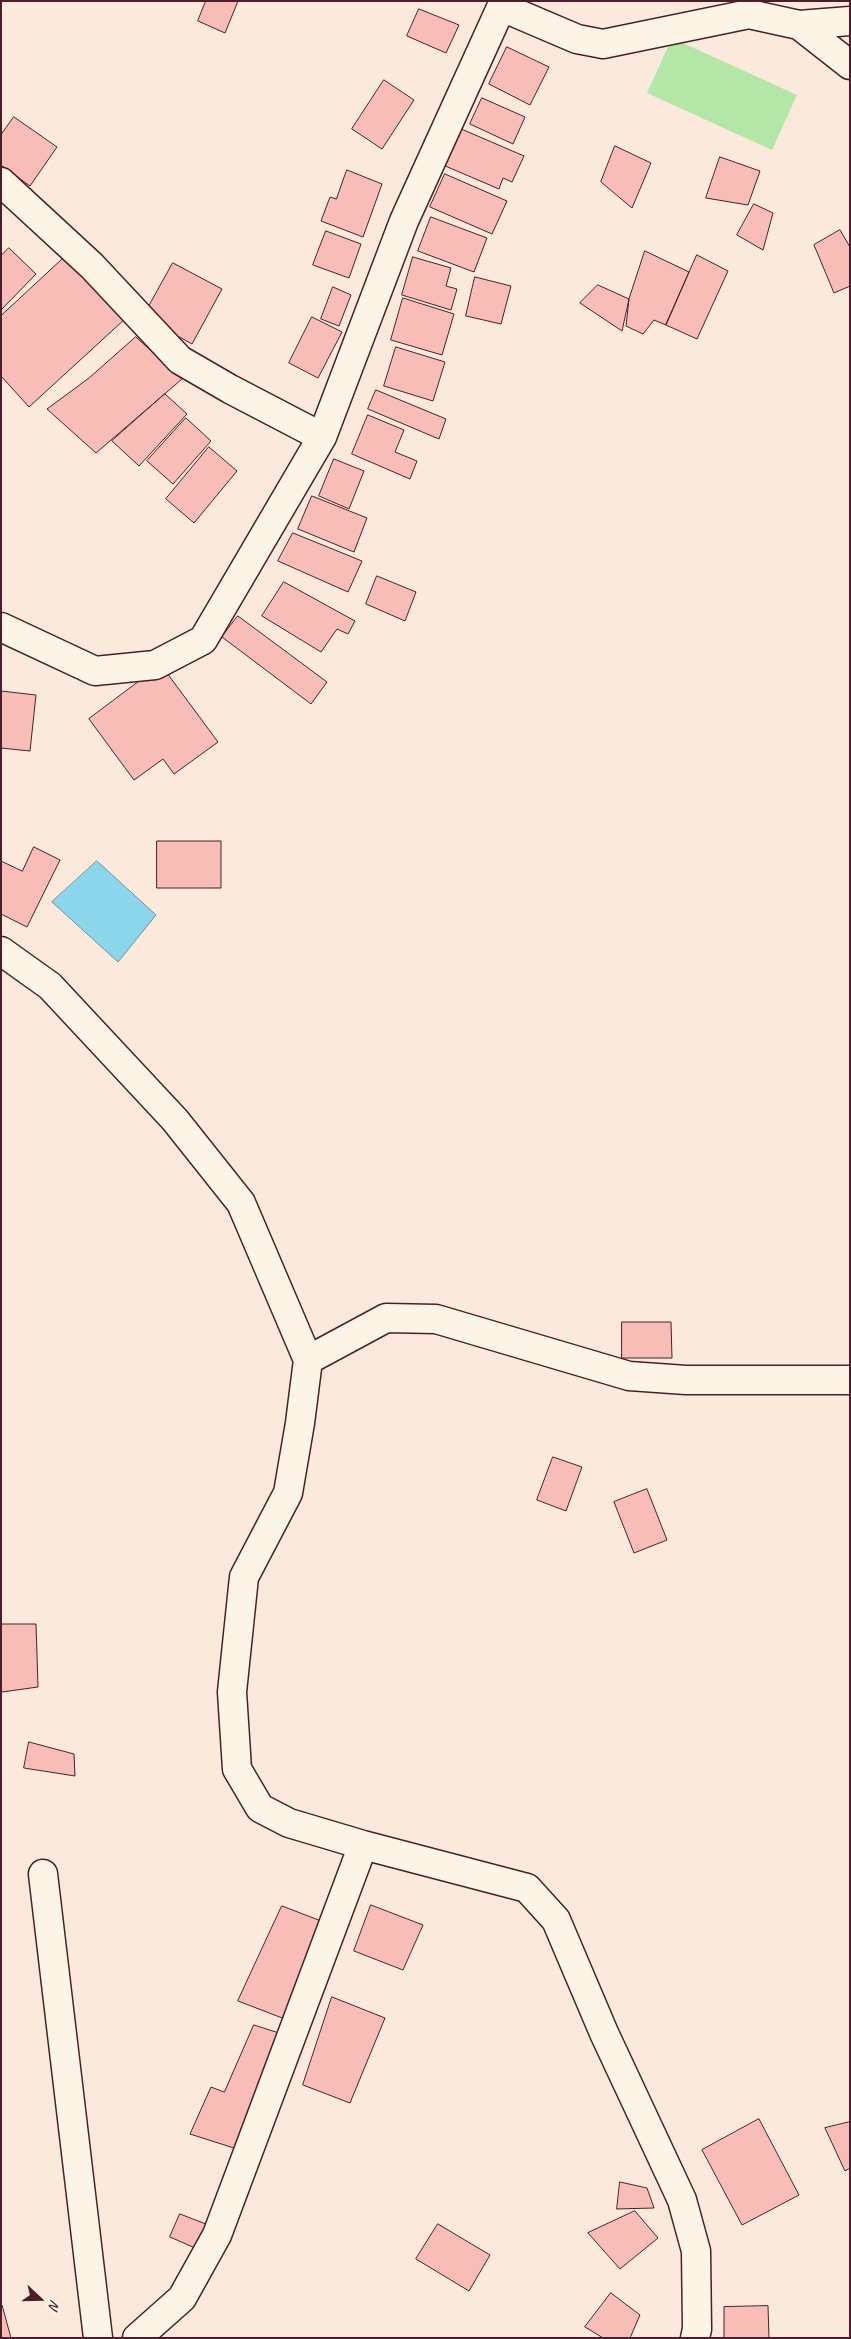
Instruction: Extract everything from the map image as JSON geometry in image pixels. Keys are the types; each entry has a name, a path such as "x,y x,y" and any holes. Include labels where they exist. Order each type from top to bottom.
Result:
{"street":[{"path":"1,627 95,671 155,665 203,640 322,437 404,221 503,4 577,39 603,44 750,8 799,25 850,65"},
{"path":"799,25 850,22"},
{"path":"1,182 92,266 180,360 230,389 322,437"},
{"path":"1,951 50,986 176,1120 242,1203 308,1360 288,1493 244,1576 232,1692 237,1769 260,1808 290,1823 363,1845 527,1888 556,1920 604,2033 682,2200 696,2251 697,2330 695,2338"},
{"path":"308,1360 386,1318 436,1319 630,1376 686,1380 850,1380"},
{"path":"136,2338 182,2298 217,2235 363,1845"},
{"path":"42,1874 98,2338"}],"green space":[{"path":"672,38 797,95 772,150 647,93"}],"water":[{"path":"97,861 156,915 118,962 52,902"}],"building":[{"path":"206,1 238,1 225,33 198,21"},
{"path":"419,9 459,25 446,53 407,36"},
{"path":"507,47 549,67 530,105 489,84"},
{"path":"384,80 414,100 382,149 352,129"},
{"path":"482,98 525,117 513,144 470,124"},
{"path":"14,117 57,147 30,186 1,165 1,135"},
{"path":"459,128 524,156 512,182 503,178 499,189 443,165"},
{"path":"615,146 651,163 632,208 601,182"},
{"path":"720,157 760,171 748,205 706,198"},
{"path":"347,170 382,184 363,237 321,221 330,197 336,199"},
{"path":"445,174 507,201 492,234 430,207"},
{"path":"754,204 773,213 763,250 737,235"},
{"path":"431,217 487,238 474,272 418,251"},
{"path":"840,230 850,247 850,286 834,293 814,245"},
{"path":"326,231 361,244 349,278 313,265"},
{"path":"9,248 36,274 1,310 1,256"},
{"path":"645,251 689,272 666,325 654,320 643,334 626,326 629,299"},
{"path":"68,254 126,318 29,407 1,376 1,316"},
{"path":"697,255 728,271 697,339 666,325"},
{"path":"413,257 451,268 446,286 457,289 451,310 402,295"},
{"path":"173,263 222,289 192,344 143,317"},
{"path":"475,277 511,286 501,324 466,316"},
{"path":"598,285 629,299 622,331 580,303"},
{"path":"333,287 351,295 339,326 321,319"},
{"path":"403,298 454,314 442,355 391,340"},
{"path":"312,317 342,332 318,378 289,363"},
{"path":"136,337 182,379 96,453 47,409 89,378"},
{"path":"396,347 445,362 433,401 384,386"},
{"path":"376,390 446,419 439,439 368,409"},
{"path":"165,394 187,414 139,466 112,441"},
{"path":"368,415 404,430 395,452 417,461 410,479 352,454"},
{"path":"186,418 211,441 173,484 147,461"},
{"path":"209,447 237,471 194,523 166,499"},
{"path":"334,459 364,471 349,509 319,496"},
{"path":"312,496 367,518 354,552 298,529"},
{"path":"293,533 362,561 348,592 278,561"},
{"path":"377,576 416,592 405,621 366,604"},
{"path":"284,582 355,621 348,634 337,629 321,652 262,616"},
{"path":"238,616 327,682 311,704 222,637"},
{"path":"161,665 218,742 174,774 163,759 134,780 89,719"},
{"path":"1,691 36,695 30,751 1,748"},
{"path":"157,841 221,841 221,888 157,888"},
{"path":"34,847 60,860 27,927 1,914 1,861 22,871"},
{"path":"622,1322 671,1322 672,1358 622,1358"},
{"path":"553,1457 582,1467 566,1511 537,1500"},
{"path":"647,1489 667,1540 634,1553 614,1502"},
{"path":"1,1624 36,1624 38,1687 2,1692"},
{"path":"29,1742 74,1754 75,1776 24,1768"},
{"path":"371,1905 423,1925 403,1970 354,1951"},
{"path":"282,1906 329,1924 290,2021 238,2001"},
{"path":"332,1997 385,2018 350,2103 303,2085"},
{"path":"254,2025 279,2033 237,2149 190,2134 211,2087 224,2092"},
{"path":"759,2119 799,2195 742,2225 702,2150"},
{"path":"850,2122 850,2168 845,2171 825,2128"},
{"path":"620,2182 647,2188 654,2208 617,2209"},
{"path":"635,2211 658,2238 620,2269 588,2233"},
{"path":"180,2214 211,2226 202,2251 170,2237"},
{"path":"438,2224 490,2255 469,2291 416,2259"},
{"path":"611,2293 640,2315 630,2338 603,2338 585,2327"},
{"path":"2,2305 11,2338 1,2338"},
{"path":"768,2306 769,2338 724,2338 724,2307"}]}
